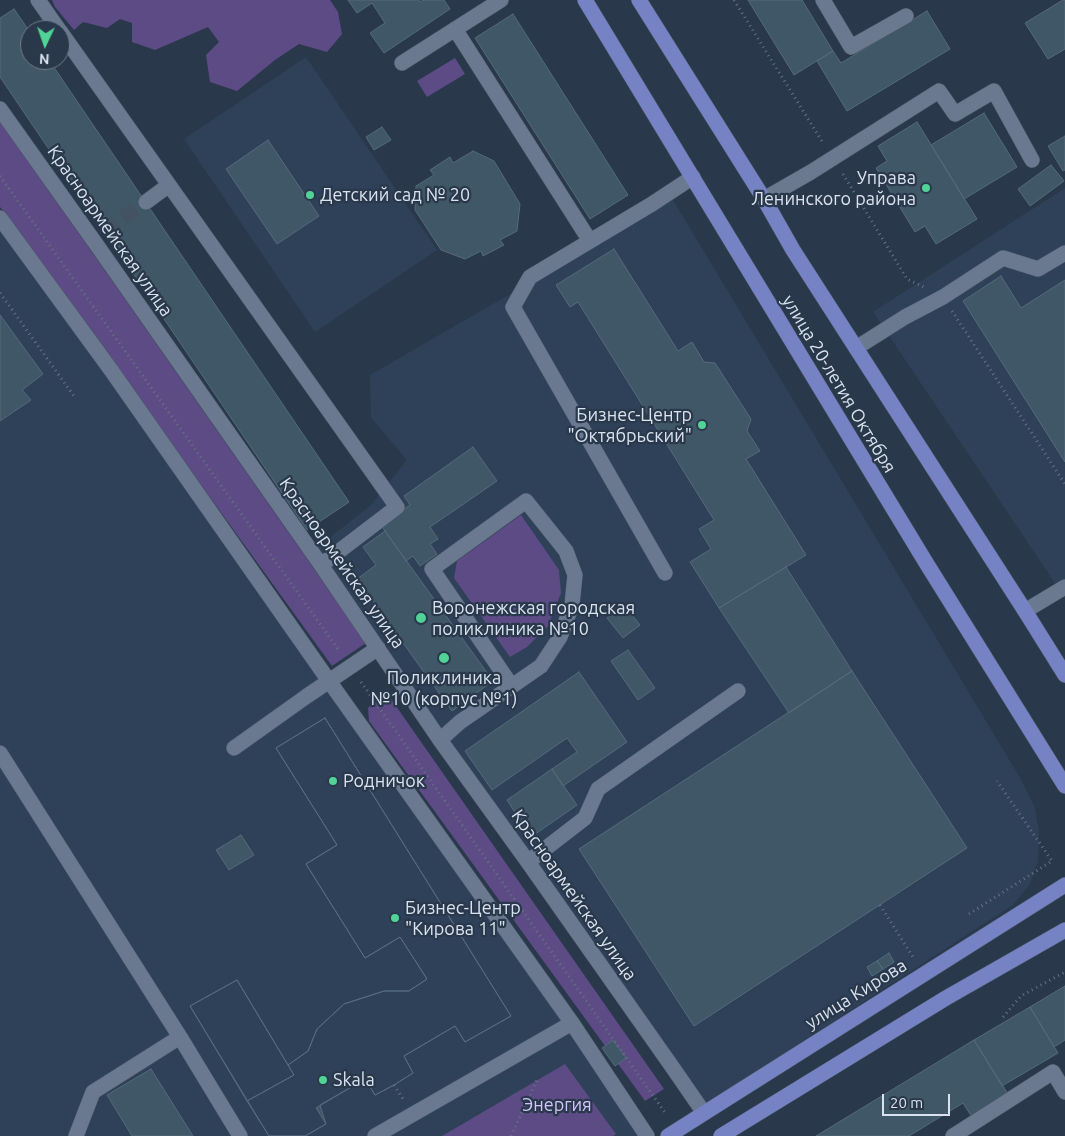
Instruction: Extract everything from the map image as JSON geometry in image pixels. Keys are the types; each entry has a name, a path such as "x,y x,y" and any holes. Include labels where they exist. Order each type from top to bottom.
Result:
{"main road":[{"name":"улица 20-летия Октября","path":"585,0 924,561 1065,786"},
{"name":"улица 20-летия Октября","path":"639,0 764,199 793,250 1026,611 1065,675"},
{"name":"улица Кирова","path":"668,1136 1065,884"},
{"path":"725,1135 946,998 1065,930"}],"street":[{"path":"38,0 53,20"},
{"path":"402,62 501,0"},
{"path":"823,0 852,47 906,16"},
{"path":"455,29 590,241"},
{"path":"70,44 397,507 321,565"},
{"path":"764,199 939,91 955,114 994,91 1032,160"},
{"name":"Красноармейская улица","path":"0,109 321,565 440,740 704,1113"},
{"path":"666,573 513,307 530,277 652,204 692,177"},
{"path":"146,202 169,185"},
{"path":"0,218 110,370 572,1023 647,1136"},
{"path":"96,244 104,231"},
{"path":"856,348 904,317 943,297 1003,258 1038,269 1065,253"},
{"path":"440,740 460,722 541,666 560,638 572,605 575,575 566,551 526,501 432,569 511,685"},
{"path":"1026,611 1065,587"},
{"path":"234,748 378,648"},
{"path":"528,862 585,818 598,789 738,691"},
{"path":"0,753 180,1037 240,1136"},
{"path":"375,1136 572,1023"},
{"path":"76,1136 93,1092 180,1037"},
{"path":"953,1136 1053,1072 1065,1092"}],"path":[{"path":"734,0 908,279 943,297 1065,484"},
{"path":"0,176 350,666 666,1114"},
{"path":"0,293 74,396"},
{"path":"969,914 1052,861 997,781"},
{"path":"880,905 913,957"},
{"path":"1004,1017 1021,996 1065,972"},
{"path":"511,1136 538,1080"}],"shaded area":[{"name":"Детский сад № 20","path":"306,57 437,250 315,332 184,139"},
{"path":"1065,188 1065,598 873,312"},
{"path":"673,200 1019,776 1035,808 1039,831 1038,861 1030,884 1013,905 704,1105 315,549 370,506 407,460 371,418 370,375"},
{"path":"0,218 647,1136 0,1136"}],"green space":[{"path":"52,0 330,0 338,12 342,34 327,52 299,44 275,60 237,91 210,82 206,55 219,42 208,27 155,50 132,42 132,23 120,19 107,28 83,22 74,30 70,25 70,20 66,20"},
{"path":"455,58 465,74 427,97 417,81"},
{"path":"0,121 366,643 332,666 0,207"},
{"path":"521,515 559,570 561,593 548,626 527,647 510,657 454,578 457,561"},
{"path":"381,698 391,699 664,1089 645,1101 369,721 368,708 374,701"},
{"name":"Энергия","path":"565,1064 616,1134 613,1136 442,1136"}],"building":[{"path":"348,0 419,0 420,2 423,0 444,0 450,9 384,53 370,33 385,23 372,3 357,13"},
{"path":"748,0 802,0 833,51 794,75"},
{"path":"1065,0 1065,49 1048,59 1025,23"},
{"path":"14,9 22,20 20,20 20,70 56,70 349,502 307,530 0,77 0,18"},
{"path":"927,11 950,49 847,111 817,61 833,51 841,63"},
{"path":"513,14 628,195 590,219 475,38"},
{"path":"984,113 1017,167 964,199 931,145"},
{"path":"917,122 977,219 936,244 925,226 915,232 876,168 887,161 878,146"},
{"path":"382,127 391,140 374,150 366,137"},
{"path":"1065,136 1065,170 1063,171 1048,146"},
{"path":"268,140 319,216 277,244 226,169"},
{"path":"473,151 494,161 520,204 517,231 500,240 504,245 483,256 481,251 465,259 441,250 415,210 416,186 434,175 430,170 450,157 453,163"},
{"path":"1051,165 1064,181 1030,206 1018,189"},
{"name":"Бизнес-Центр \"Октябрьский\"","path":"614,249 678,351 692,342 704,362 715,363 751,419 747,431 760,451 746,459 806,555 719,608 690,562 711,549 699,529 714,520 578,302 570,307 556,285"},
{"path":"1001,276 1021,308 1065,280 1065,462 963,301"},
{"path":"0,315 43,374 22,390 31,400 0,421"},
{"path":"473,447 497,481 430,527 438,539 430,544 437,554 420,566 413,556 406,561 381,525 410,505 404,496"},
{"path":"385,531 493,681 452,711 357,579 376,565 363,547"},
{"path":"786,567 852,671 789,713 719,608"},
{"path":"624,605 640,625 623,638 607,618"},
{"path":"628,650 655,688 638,700 611,661"},
{"path":"852,671 967,848 694,1026 579,849"},
{"path":"579,672 627,742 563,786 552,769 577,752 567,738 492,790 465,751"},
{"name":"Бизнес-Центр \"Кирова 11\"","path":"325,718 511,1016 465,1042 455,1026 404,1056 413,1073 394,1085 375,1095 365,1079 316,1108 326,1124 305,1136 269,1136 190,1006 237,980 288,1065 308,1051 317,1029 344,1004 384,991 409,991 427,979 400,937 365,958 306,864 337,845 276,748"},
{"name":"Бизнес-Центр \"Кирова 11\"","path":"325,718 511,1016 465,1042 455,1026 404,1056 413,1073 394,1085 375,1095 365,1079 320,1105 326,1124 305,1136 269,1136 247,1101 294,1075 288,1065 308,1051 317,1029 344,1004 384,991 409,991 427,979 400,937 365,958 306,864 337,845 276,748"},
{"path":"552,769 577,805 531,837 507,800"},
{"path":"241,835 254,855 229,870 216,850"},
{"path":"889,953 894,962 883,969 877,961"},
{"path":"877,961 883,969 872,976 867,967"},
{"path":"237,980 294,1075 247,1101 190,1006"},
{"path":"1065,986 1065,1040 1054,1047 1030,1007"},
{"path":"1030,1007 1058,1053 1002,1086 974,1040"},
{"path":"613,1040 626,1058 615,1066 602,1048"},
{"path":"974,1040 1008,1094 972,1117 963,1103 909,1136 816,1136"},
{"path":"151,1069 193,1136 132,1136 107,1095"}],"tunnel":[{"path":"104,231 146,202"}],"place":[{"name":"Управа Ленинского района","path":"926,188"},
{"name":"Детский сад № 20","path":"310,195"},
{"name":"Бизнес-Центр \"Октябрьский\"","path":"702,425"},
{"name":"Воронежская городская поликлиника №10","path":"421,618"},
{"name":"Поликлиника №10 (корпус №1)","path":"444,658"},
{"name":"Родничок","path":"333,781"},
{"name":"Бизнес-Центр \"Кирова 11\"","path":"395,918"},
{"name":"Skala","path":"323,1080"}]}
